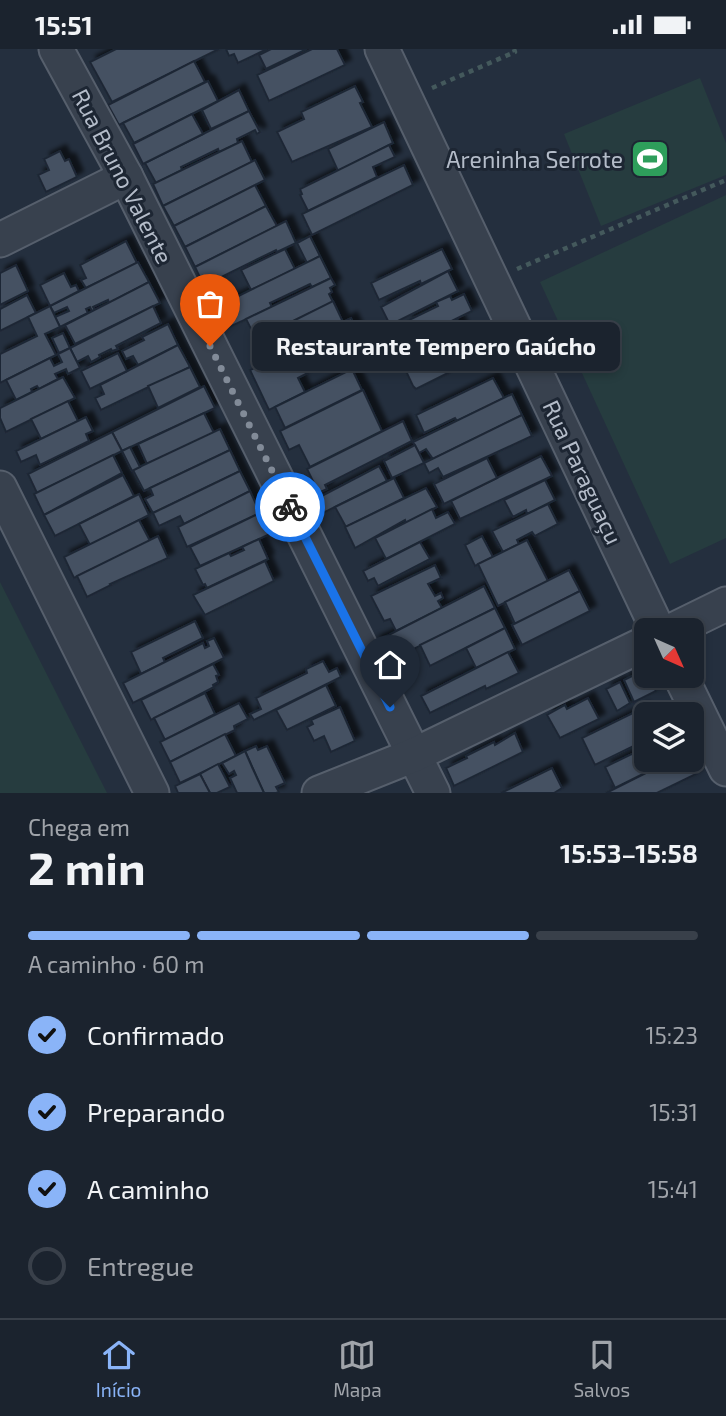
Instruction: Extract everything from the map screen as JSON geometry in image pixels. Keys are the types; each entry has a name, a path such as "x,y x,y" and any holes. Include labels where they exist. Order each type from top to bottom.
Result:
{"street":[{"name":"Rua Bruno Valente","path":"56,49 125,177 433,793"},
{"name":"Rua Paraguaçu","path":"382,49 652,618"},
{"path":"0,240 125,177"},
{"path":"0,488 152,793"},
{"path":"697,618 726,604"},
{"path":"319,793 414,755 634,649"},
{"path":"686,688 726,769"}],"path":[{"path":"406,100 515,52 514,49"},
{"path":"491,280 726,180"}],"green space":[{"name":"Areninha Serrote","path":"700,78 726,143 726,175 601,226 564,134"},
{"path":"726,195 726,538 670,564 540,282"},
{"path":"0,582 107,793 0,793"}],"building":[{"path":"116,49 219,49 112,102 90,62"},
{"path":"226,49 267,49 238,63 234,54 229,56"},
{"path":"271,49 307,49 266,69 259,55"},
{"path":"312,49 337,49 345,65 269,101 257,75"},
{"path":"194,61 205,82 119,125 108,105"},
{"path":"208,81 218,101 134,143 123,123"},
{"path":"355,86 372,127 292,162 277,132 304,119 301,112"},
{"path":"239,90 249,111 211,129 202,110"},
{"path":"249,111 260,132 257,134 255,130 237,139 238,143 219,152 218,149 181,167 182,170 156,183 145,163"},
{"path":"192,114 203,134 143,164 133,144"},
{"path":"384,122 393,143 338,171 328,149"},
{"path":"242,141 252,162 163,206 153,184"},
{"path":"389,145 395,157 373,167 377,177 308,211 300,189"},
{"path":"60,151 65,161 69,159 77,177 46,192 38,175 49,170 44,159"},
{"path":"255,160 265,180 174,226 163,206"},
{"path":"404,165 413,185 312,235 302,214"},
{"path":"255,185 266,206 185,247 174,226"},
{"path":"266,206 277,226 195,267 185,247"},
{"path":"286,221 296,243 219,278 205,288 195,267"},
{"path":"310,236 320,256 307,263 297,243"},
{"path":"126,241 137,263 86,288 81,280 86,278 80,265"},
{"path":"285,249 295,269 251,290 241,270"},
{"path":"442,249 452,269 379,300 371,283"},
{"path":"320,256 331,278 312,287 310,284 270,303 272,307 225,329 214,308"},
{"path":"138,262 149,282 109,303 108,300 93,307 95,310 92,311 90,307 86,309 88,313 60,327 55,317 69,311 67,307 54,313 50,306"},
{"path":"16,265 28,291 0,305 0,273"},
{"path":"448,271 458,291 390,325 381,307"},
{"path":"64,273 71,287 76,285 79,291 50,306 40,285"},
{"path":"331,278 335,285 330,288 332,292 329,294 333,302 256,339 246,319"},
{"path":"149,282 160,303 75,344 65,325"},
{"path":"464,294 472,311 415,339 407,321 438,306 436,302 450,296 452,300"},
{"path":"27,295 36,313 0,331 0,309"},
{"path":"333,301 343,322 282,353 271,332"},
{"path":"50,306 60,327 45,334 56,355 0,383 0,354 37,336 28,317"},
{"path":"153,306 161,323 116,346 118,349 111,349 99,355 100,357 91,362 88,356 77,362 70,348"},
{"path":"351,318 371,360 352,369 331,328"},
{"path":"457,319 467,339 458,343 456,341 403,367 394,349"},
{"path":"168,324 178,345 138,365 133,356 126,359 122,351"},
{"path":"63,333 70,348 59,353 52,338"},
{"path":"320,334 333,360 298,378 305,392 269,410 250,370 289,354 287,350"},
{"path":"469,338 479,358 456,365 458,368 416,389 413,386 405,369"},
{"path":"178,345 190,367 101,410 95,398 104,394 100,385"},
{"path":"70,348 80,368 68,374 66,369 55,374 58,379 39,389 37,386 31,389 32,392 16,400 6,380 50,358 54,366 62,362 58,354"},
{"path":"118,353 127,371 90,389 81,371"},
{"path":"190,367 200,387 158,408 148,386"},
{"path":"352,369 362,390 285,428 275,407"},
{"path":"63,377 75,398 6,432 0,418 0,408"},
{"path":"493,378 504,398 457,421 455,418 424,433 416,415"},
{"path":"204,386 215,408 122,451 112,432"},
{"path":"363,390 382,431 310,467 299,445 289,450 280,431"},
{"path":"512,394 522,415 433,459 426,449 419,453 413,442"},
{"path":"68,401 78,421 41,439 31,419"},
{"path":"204,413 214,433 147,464 138,444"},
{"path":"522,415 532,436 443,477 438,468 429,473 424,463"},
{"path":"86,417 93,431 86,434 89,441 40,465 36,455 21,462 16,451"},
{"path":"403,421 412,441 325,485 327,489 312,496 307,487 314,483 307,469"},
{"path":"220,429 230,450 144,491 133,470"},
{"path":"112,432 122,451 37,493 28,474"},
{"path":"415,445 424,463 392,478 384,461"},
{"path":"130,447 140,467 132,471 122,451"},
{"path":"230,450 240,471 153,513 145,499 153,495 150,488"},
{"path":"113,455 122,473 44,515 34,494"},
{"path":"541,456 552,476 460,519 451,501"},
{"path":"487,458 497,478 444,504 434,484"},
{"path":"379,466 387,481 321,514 314,500"},
{"path":"240,471 250,491 184,524 180,516 159,526 153,513"},
{"path":"123,475 134,496 55,536 44,515"},
{"path":"394,478 404,498 346,527 335,507"},
{"path":"545,480 555,500 527,514 526,510 513,517 504,500"},
{"path":"426,488 437,507 406,523 405,520 355,548 345,527"},
{"path":"250,491 260,513 187,547 178,527"},
{"path":"139,494 149,515 90,545 79,524"},
{"path":"548,504 558,524 535,536 532,532 517,540 519,544 503,552 492,531"},
{"path":"432,509 436,518 448,512 455,524 386,559 375,538"},
{"path":"260,513 270,534 200,566 190,547"},
{"path":"139,520 150,541 74,578 64,557"},
{"path":"158,536 168,558 87,597 77,576"},
{"path":"482,536 493,557 475,566 465,545"},
{"path":"259,539 268,559 207,588 203,585 195,569 229,553 231,556 244,550 242,547"},
{"path":"527,540 548,581 498,606 478,564"},
{"path":"420,542 430,559 378,586 374,578 368,581 363,571"},
{"path":"265,561 274,581 205,615 193,595"},
{"path":"435,565 441,578 428,584 435,596 441,593 443,598 438,601 442,608 396,631 390,619 384,621 371,596"},
{"path":"569,570 580,591 515,624 505,602"},
{"path":"484,586 495,608 386,663 375,642"},
{"path":"580,591 590,611 522,645 512,625"},
{"path":"495,608 505,628 430,666 420,645"},
{"path":"195,621 203,638 163,658 165,662 141,674 131,652"},
{"path":"505,628 515,649 476,668 466,648"},
{"path":"214,638 224,658 133,703 123,683 203,643 205,648 209,646 207,641"},
{"path":"508,652 519,673 430,713 421,696"},
{"path":"323,661 329,672 337,668 341,677 254,720 250,714 261,709 256,698 307,673 306,669"},
{"path":"213,664 219,675 216,676 218,682 214,687 151,720 141,700"},
{"path":"634,675 634,688 655,688 656,691 634,702 624,680"},
{"path":"620,682 630,703 617,711 606,689"},
{"path":"326,685 336,706 287,730 276,710"},
{"path":"205,693 215,714 165,740 154,718"},
{"path":"588,698 599,719 560,738 547,715 565,705 567,709"},
{"path":"239,703 248,719 234,726 235,730 170,762 160,742"},
{"path":"340,707 355,741 331,752 324,736 314,741 307,727 313,724 311,720"},
{"path":"634,712 634,746 595,765 582,738"},
{"path":"515,733 523,752 454,786 446,768"},
{"path":"225,734 236,756 180,783 170,762"},
{"path":"256,746 258,750 267,746 285,783 276,787 279,792 264,793 245,751"},
{"path":"245,751 264,793 237,793 230,778 236,775 234,771 229,774 222,763"},
{"path":"634,753 634,772 647,772 615,788 605,767"},
{"path":"218,764 230,787 210,793 200,774"},
{"path":"552,768 562,788 554,793 501,793"},
{"path":"648,772 696,774 657,793 606,793"},
{"path":"200,774 210,793 178,793 175,786"}],"way so far":[{"path":"210,346 290,507"}],"place":[{"name":"Areninha Serrote","path":"650,159"},
{"name":"Restaurante Tempero Gaúcho","path":"210,346"}],"route":[{"path":"290,507 390,707"}]}
